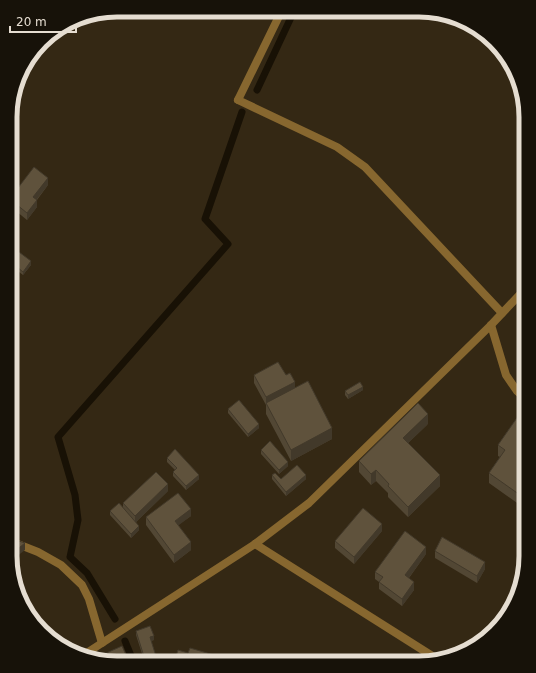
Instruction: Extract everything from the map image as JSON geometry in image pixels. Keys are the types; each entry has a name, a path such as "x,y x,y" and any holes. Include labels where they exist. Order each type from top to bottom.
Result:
{"street":[{"path":"279,17 238,100 337,147 365,167 502,313"},
{"path":"88,652 255,544 309,503 491,325 519,295"},
{"path":"491,325 506,375 519,393"},
{"path":"17,544 38,552 62,565 82,585 89,599 102,644"},
{"path":"255,544 431,655"}],"building":[{"path":"34,167 48,178 33,197 37,200 27,213 17,205 17,189"},
{"path":"17,250 31,261 23,272 17,267"},
{"path":"278,362 286,375 290,373 295,382 266,397 254,375"},
{"path":"308,381 332,428 291,450 266,403"},
{"path":"360,382 363,387 348,395 345,391"},
{"path":"239,400 259,424 248,434 228,409"},
{"path":"418,403 428,414 403,438 440,475 408,507 388,486 389,484 376,470 371,474 359,461"},
{"path":"519,415 519,494 489,473 505,450 498,445"},
{"path":"270,441 288,462 279,470 261,450"},
{"path":"175,449 199,475 186,486 173,472 177,468 167,458"},
{"path":"297,465 306,475 286,492 272,475 275,473 281,479"},
{"path":"156,472 168,484 135,516 123,503"},
{"path":"178,493 191,509 175,521 191,542 174,555 146,517"},
{"path":"119,503 139,526 131,534 110,511"},
{"path":"363,508 382,524 354,557 335,541"},
{"path":"405,531 426,547 405,575 414,582 402,599 379,582 383,577 375,572"},
{"path":"442,537 485,562 477,576 435,551"},
{"path":"17,540 25,543 17,549"},
{"path":"150,626 154,636 150,637 156,656 144,656 136,631"},
{"path":"122,646 126,656 111,656 102,655"},
{"path":"190,648 214,655 176,656 178,650 188,653"}],"waterway":[{"path":"257,90 291,17"},
{"path":"115,619 87,573 70,557 78,520 75,495 58,437 228,244 205,219 242,112"},
{"path":"125,641 131,656"}]}
